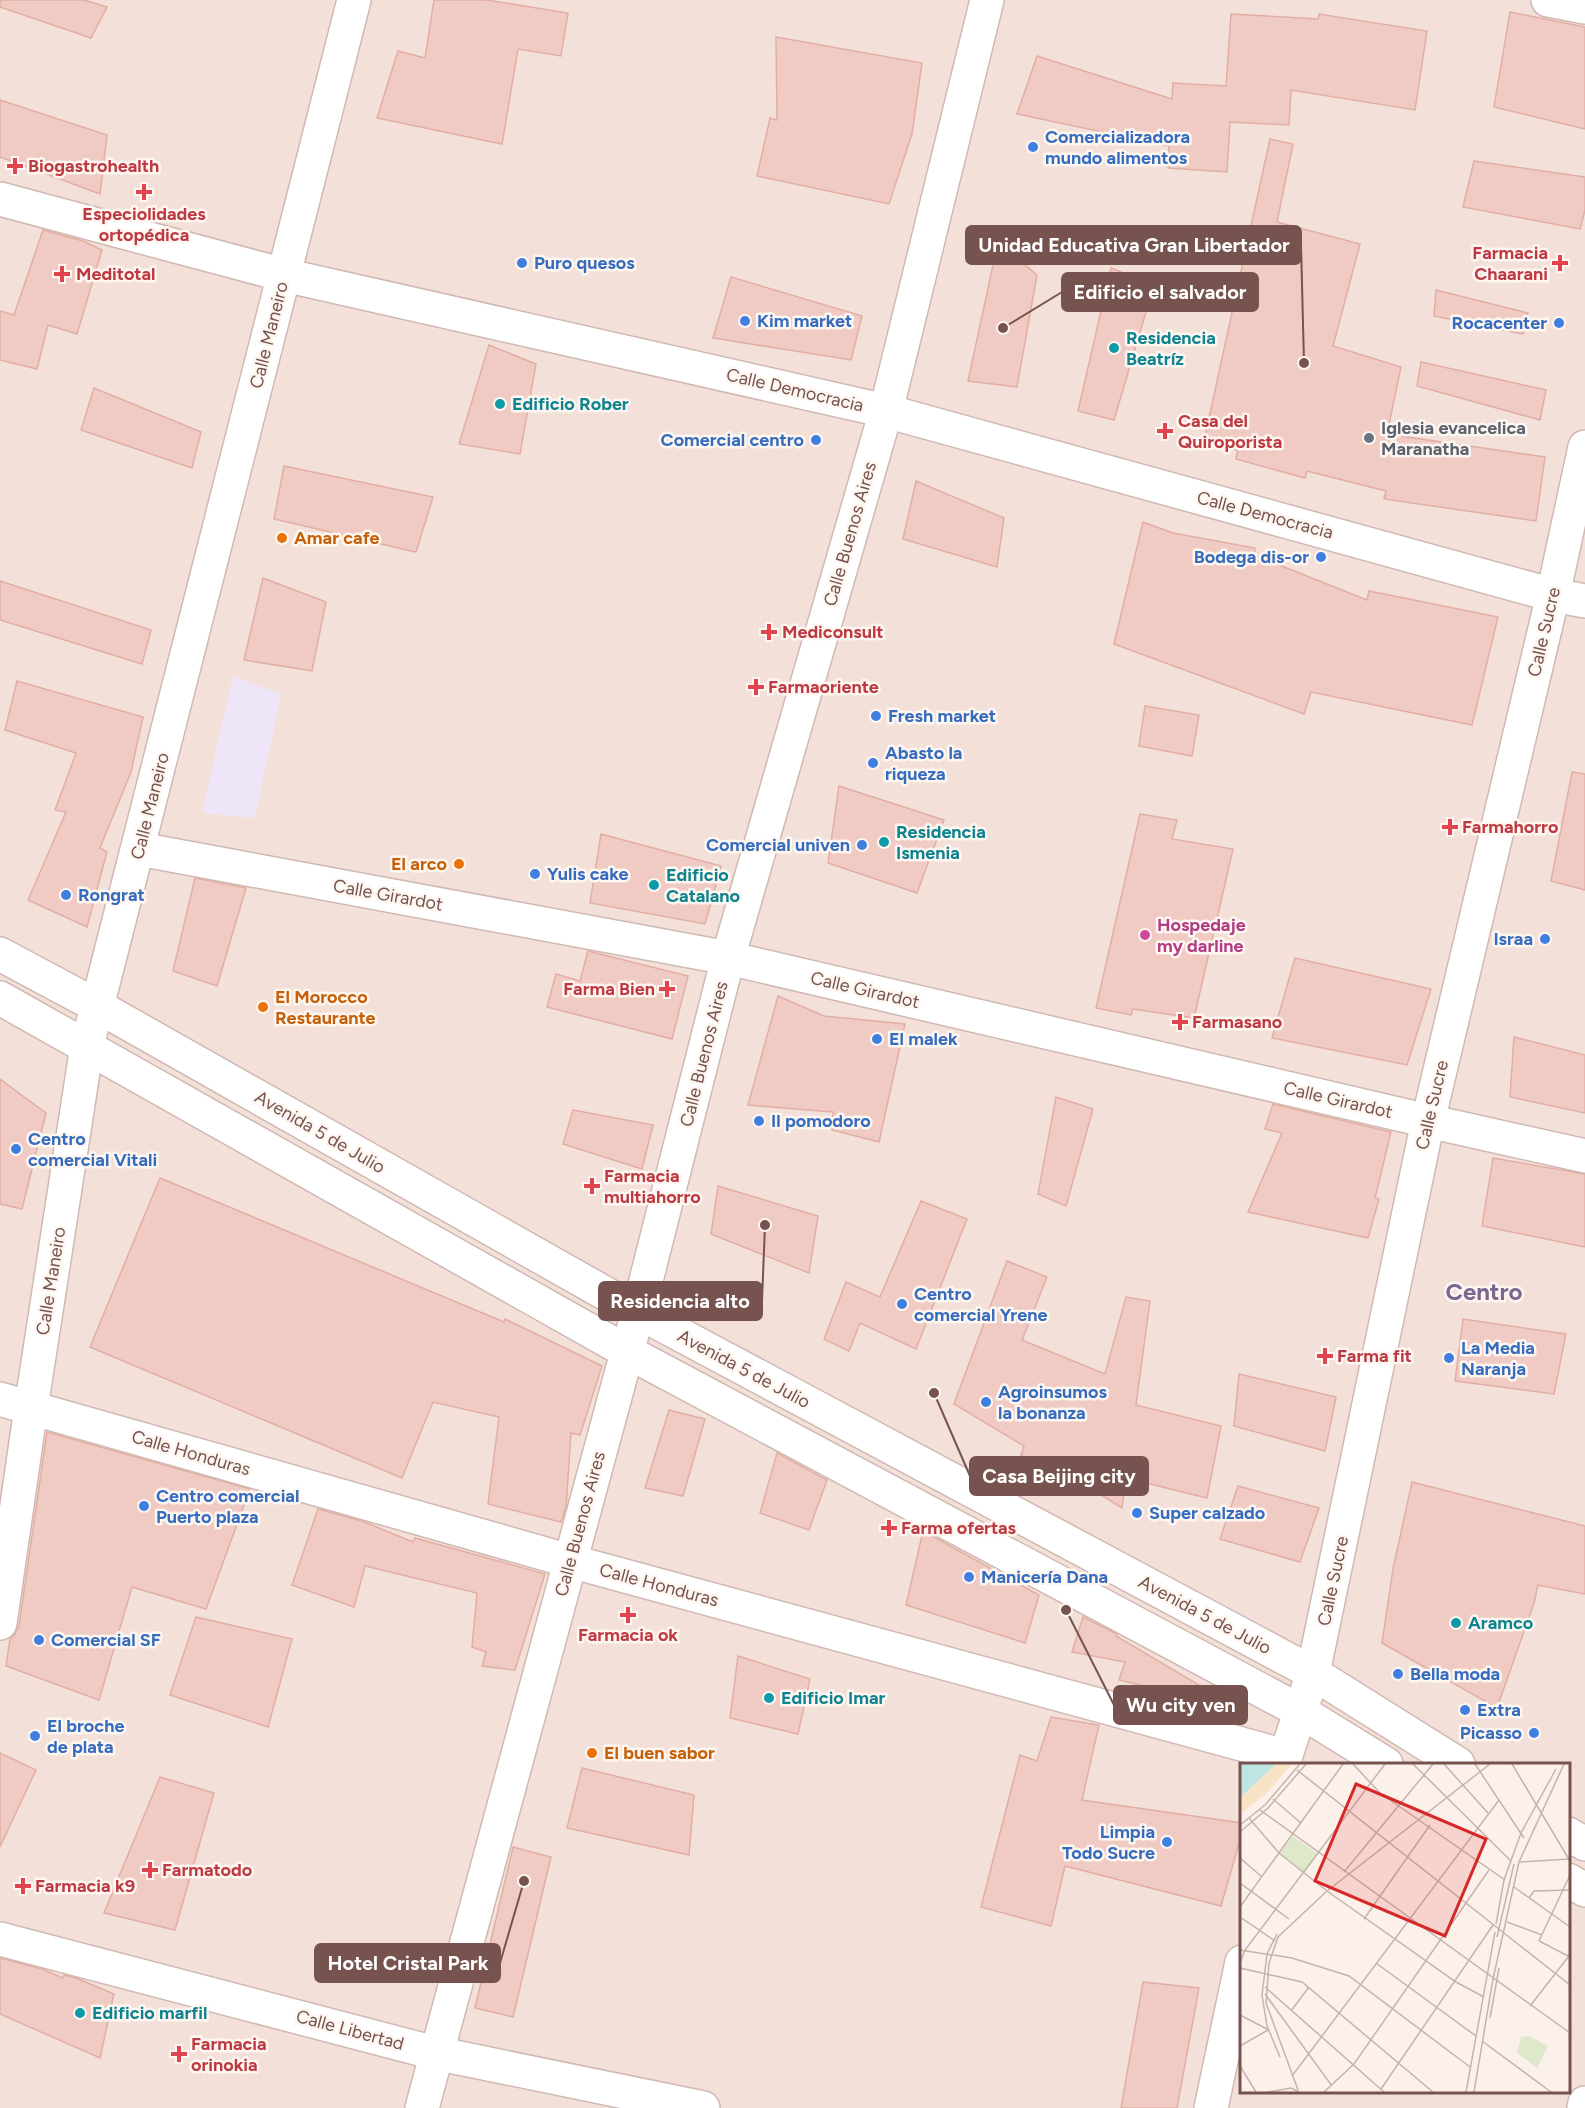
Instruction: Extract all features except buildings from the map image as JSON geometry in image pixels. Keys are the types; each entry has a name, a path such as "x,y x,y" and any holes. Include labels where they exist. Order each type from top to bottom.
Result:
{"street":[{"name":"Calle Maneiro","path":"0,1623 87,1046 99,1007 354,0"},
{"name":"Calle Buenos Aires","path":"422,2108 435,2053 638,1312 728,958 885,411 987,0"},
{"path":"1548,0 1585,8"},
{"name":"Calle Democracia","path":"0,199 284,275 885,411 1553,595 1585,601"},
{"name":"Calle Sucre","path":"1284,1760 1313,1673 1428,1121 1553,595 1585,447"},
{"name":"Calle Girardot","path":"139,849 728,958 1585,1156"},
{"name":"Avenida 5 de Julio","path":"0,954 99,1007 638,1312 1313,1673 1456,1763"},
{"path":"0,998 626,1351 1300,1711 1384,1763"},
{"name":"Calle Honduras","path":"0,1399 1284,1760"},
{"path":"1570,1835 1585,1844"},
{"path":"1570,1881 1585,1890"},
{"name":"Calle Libertad","path":"0,1939 435,2053 703,2108"},
{"path":"1211,2108 1240,1971"},
{"path":"1584,2108 1585,2103"}],"shaded area":[{"path":"0,0 1585,0 1585,2108 0,2108"},
{"path":"233,676 281,694 255,818 202,813"}],"place":[{"name":"Comercializadora mundo alimentos","path":"1033,147"},
{"name":"Biogastrohealth","path":"15,166"},
{"name":"Especiolidades ortopédica","path":"144,192"},
{"name":"Puro quesos","path":"522,263"},
{"name":"Farmacia Chaarani","path":"1560,263"},
{"name":"Meditotal","path":"62,274"},
{"name":"Kim market","path":"745,321"},
{"name":"Rocacenter","path":"1559,323"},
{"name":"Edificio el salvador","path":"1003,328"},
{"name":"Residencia Beatríz","path":"1114,348"},
{"name":"Unidad Educativa Gran Libertador","path":"1304,363"},
{"name":"Edificio Rober","path":"500,404"},
{"name":"Casa del Quiroporista","path":"1165,431"},
{"name":"Iglesia evancelica Maranatha","path":"1369,438"},
{"name":"Comercial centro","path":"816,440"},
{"name":"Amar cafe","path":"282,538"},
{"name":"Bodega dis-or","path":"1321,557"},
{"name":"Mediconsult","path":"769,632"},
{"name":"Farmaoriente","path":"756,687"},
{"name":"Fresh market","path":"876,716"},
{"name":"Abasto la riqueza","path":"873,763"},
{"name":"Farmahorro","path":"1450,827"},
{"name":"Residencia Ismenia","path":"884,842"},
{"name":"Comercial univen","path":"862,845"},
{"name":"El arco","path":"459,864"},
{"name":"Yulis cake","path":"535,874"},
{"name":"Edificio Catalano","path":"654,885"},
{"name":"Rongrat","path":"66,895"},
{"name":"Hospedaje my darline","path":"1145,935"},
{"name":"Israa","path":"1545,939"},
{"name":"Farma Bien","path":"667,989"},
{"name":"El Morocco Restaurante","path":"263,1007"},
{"name":"Farmasano","path":"1180,1022"},
{"name":"El malek","path":"877,1039"},
{"name":"Il pomodoro","path":"759,1121"},
{"name":"Centro comercial Vitali","path":"16,1149"},
{"name":"Farmacia multiahorro","path":"592,1186"},
{"name":"Residencia alto","path":"765,1225"},
{"name":"Centro comercial Yrene","path":"902,1304"},
{"name":"Farma fit","path":"1325,1356"},
{"name":"La Media Naranja","path":"1449,1358"},
{"name":"Casa Beijing city","path":"934,1393"},
{"name":"Agroinsumos la bonanza","path":"986,1402"},
{"name":"Centro comercial Puerto plaza","path":"144,1506"},
{"name":"Super calzado","path":"1137,1513"},
{"name":"Farma ofertas","path":"889,1528"},
{"name":"Manicería Dana","path":"969,1577"},
{"name":"Wu city ven","path":"1066,1610"},
{"name":"Farmacia ok","path":"628,1615"},
{"name":"Aramco","path":"1456,1623"},
{"name":"Comercial SF","path":"39,1640"},
{"name":"Bella moda","path":"1398,1674"},
{"name":"Edificio Imar","path":"769,1698"},
{"name":"Extra","path":"1465,1710"},
{"name":"Picasso","path":"1534,1733"},
{"name":"El broche de plata","path":"35,1736"},
{"name":"El buen sabor","path":"592,1753"},
{"name":"Limpia Todo Sucre","path":"1167,1842"},
{"name":"Farmatodo","path":"150,1870"},
{"name":"Hotel Cristal Park","path":"524,1881"},
{"name":"Farmacia k9","path":"23,1886"},
{"name":"Edificio marfil","path":"80,2013"},
{"name":"Farmacia orinokia","path":"179,2054"}],"district":[{"name":"Centro","path":"1484,1292"}]}
